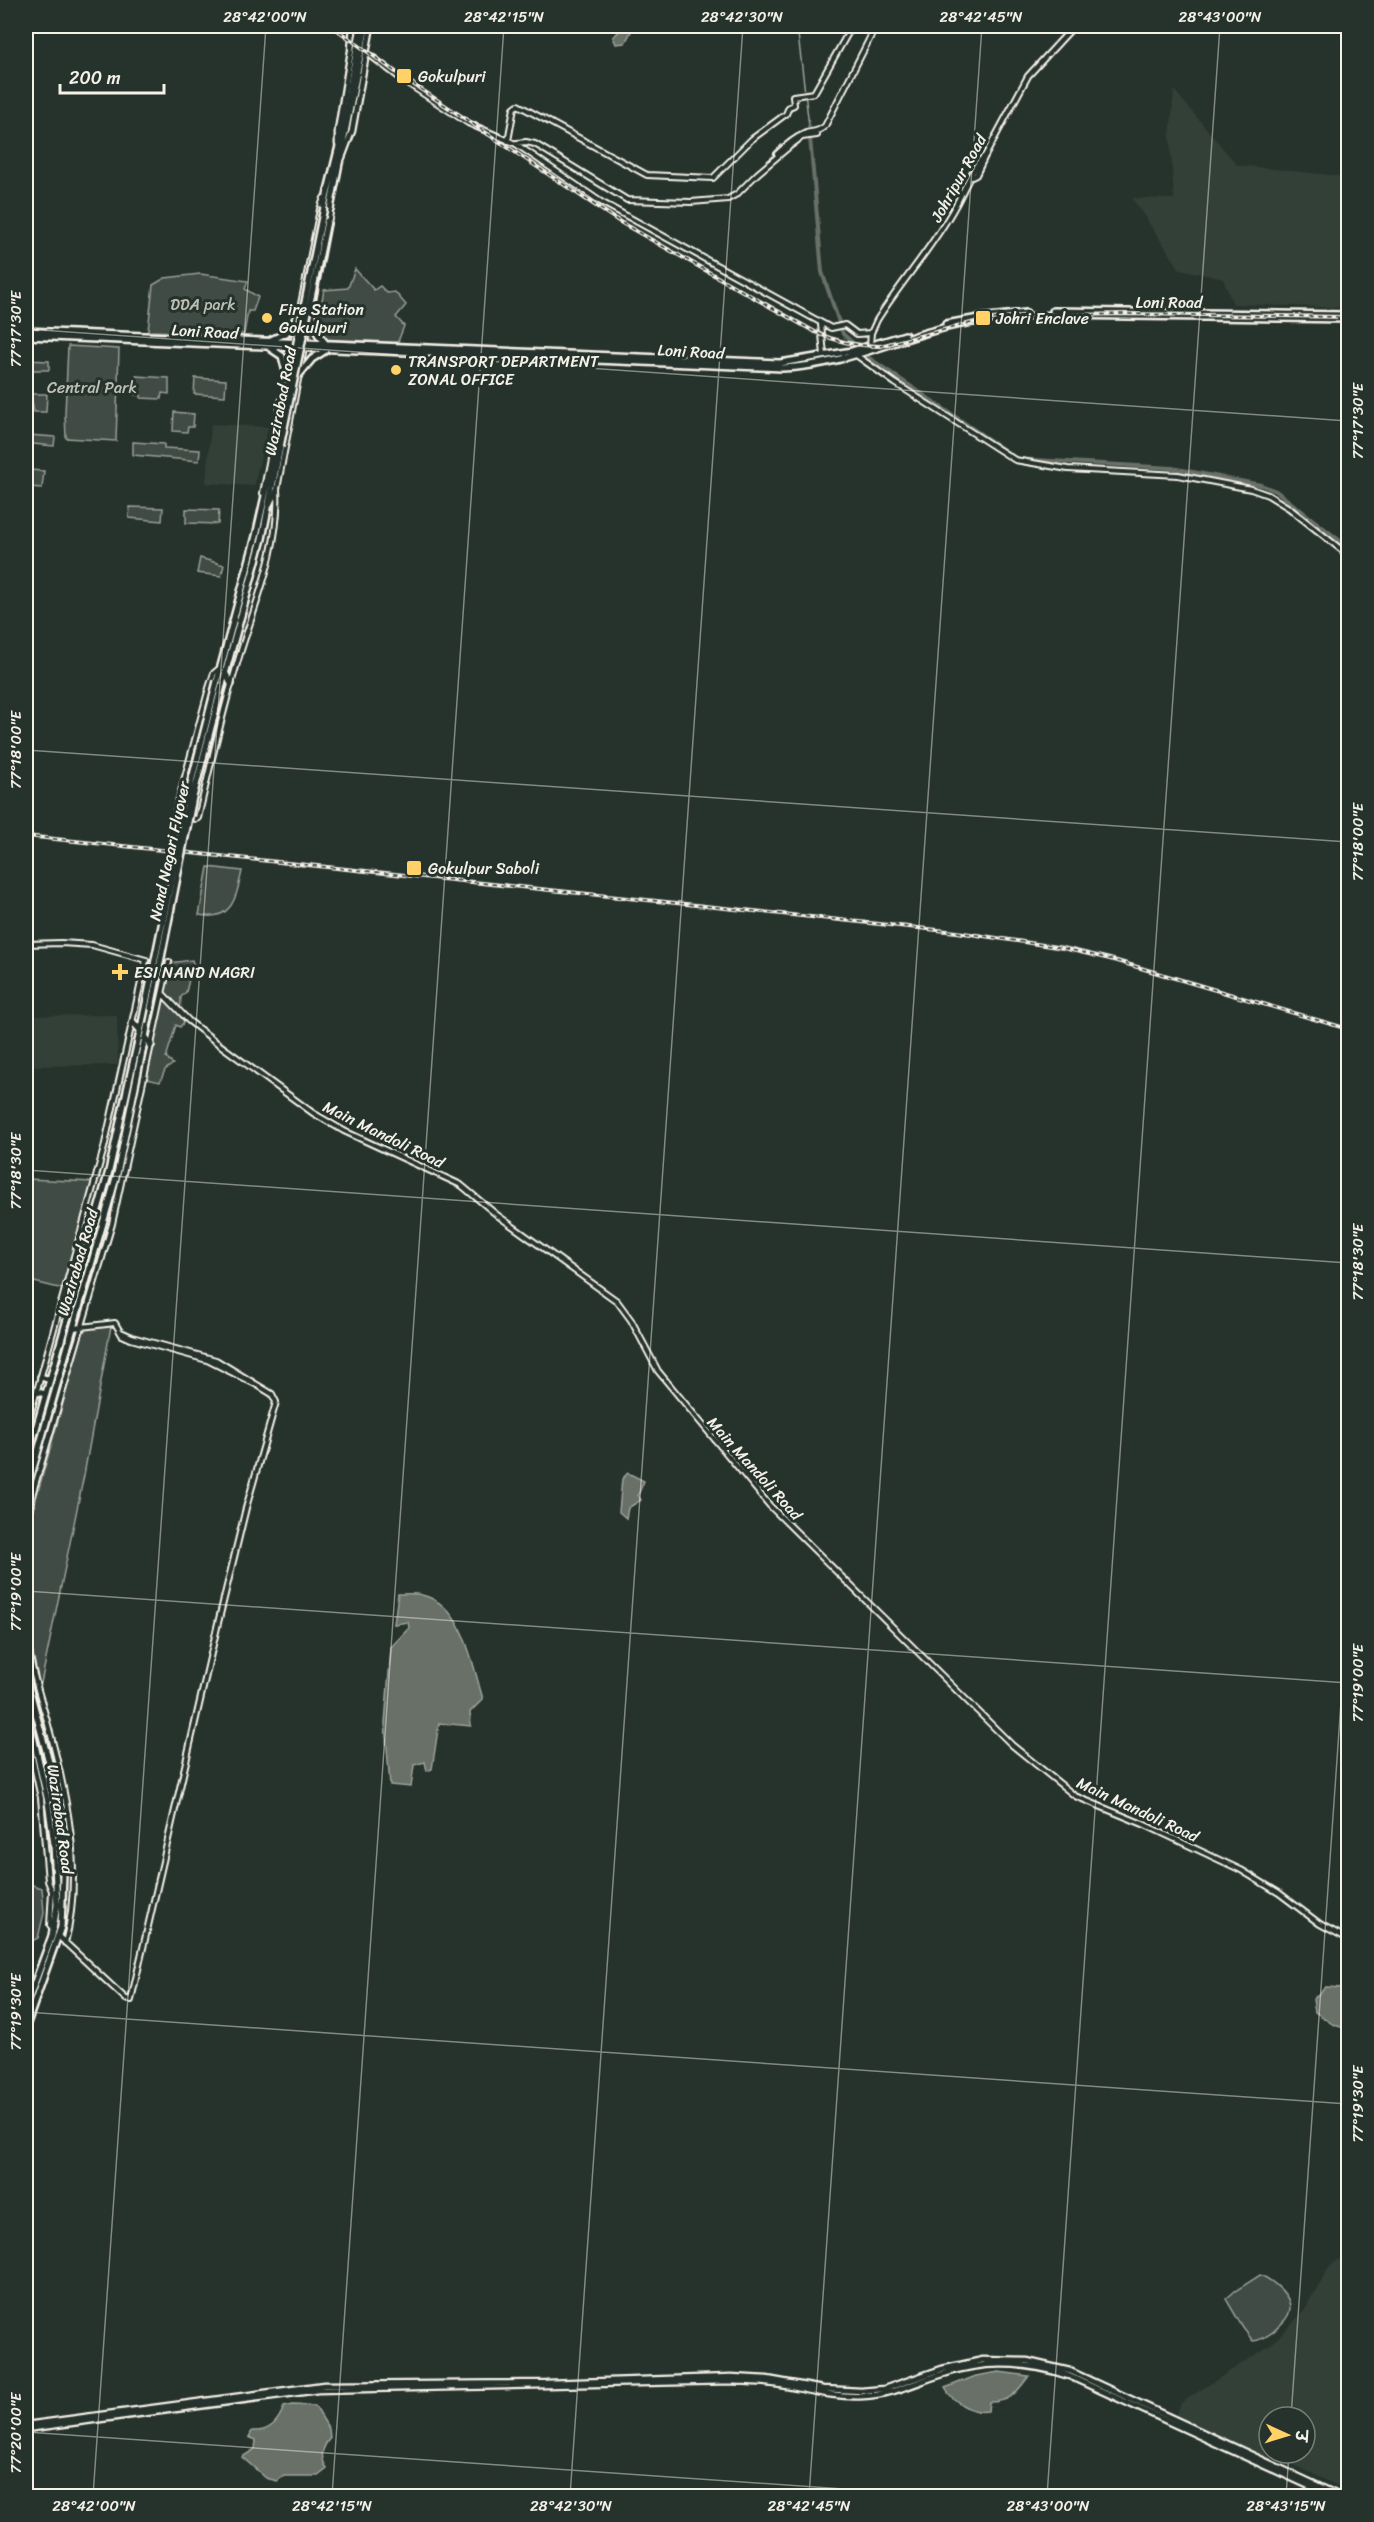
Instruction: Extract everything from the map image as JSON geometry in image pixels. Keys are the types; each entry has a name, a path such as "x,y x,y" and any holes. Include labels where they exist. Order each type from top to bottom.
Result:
{"highway":[{"name":"Wazirabad Road","path":"327,208 335,178 361,26"},
{"name":"Wazirabad Road","path":"328,189 368,26"},
{"path":"272,488 327,208 328,189"},
{"path":"266,509 327,220"},
{"path":"298,376 327,346 314,324 312,312"},
{"name":"Loni Road","path":"26,336 780,363 859,352 870,346 965,323 1053,315 1348,317"},
{"path":"286,372 286,364 282,356 266,344 286,333 297,319"},
{"name":"Loni Road","path":"26,331 266,344"},
{"name":"Loni Road","path":"327,346 782,368 828,364 903,338"},
{"name":"Wazirabad Road","path":"222,670 233,640 258,551 266,509"},
{"name":"Wazirabad Road","path":"222,670 266,509"},
{"path":"222,670 231,684"},
{"name":"Nand Nagari Flyover","path":"145,1036 193,797 222,670"},
{"name":"Nand Nagari Flyover","path":"141,1026 192,779 219,683"},
{"path":"134,1022 141,1026"},
{"name":"Wazirabad Road","path":"26,1464 109,1171 141,1026"},
{"name":"Wazirabad Road","path":"26,1493 117,1174 145,1036"},
{"path":"145,1036 151,1046"},
{"path":"41,1377 50,1380"},
{"path":"37,1392 46,1394"},
{"name":"Wazirabad Road","path":"26,1676 50,1766 61,1838 54,1929 26,2006"},
{"name":"Wazirabad Road","path":"26,1705 48,1802 54,1844 58,1937 26,2026"},
{"path":"61,1838 70,1837"}],"main road":[{"path":"335,178 352,131 369,34 368,26"},
{"path":"339,146 338,131 353,28"},
{"path":"327,208 327,220"},
{"path":"26,2427 324,2385 449,2385 731,2377 767,2379 832,2390 864,2391 884,2389 942,2369 974,2361 1009,2359 1070,2371 1340,2496"},
{"path":"1041,2366 1079,2381 1331,2496"}],"street":[{"path":"508,141 515,107 520,106 647,175 711,179 716,177 728,162 778,117 787,112 789,106 794,105 793,96 809,95 816,91 852,26"},
{"path":"516,144 526,142 535,144 627,200 691,202 728,199 737,194 777,156 802,138 822,129 828,122 876,26"},
{"name":"Johripur Road","path":"870,333 885,308 942,231 971,177 976,175 1028,76 1074,26"},
{"path":"366,52 404,81 468,123 516,144 601,202 821,323 836,328 847,325 857,334 870,333 870,346"},
{"name":"Wazirabad Road","path":"266,509 264,480 320,209 328,189"},
{"name":"Wazirabad Road","path":"222,670 213,673 176,814 178,816 198,818 214,744 269,554 279,510 272,488 312,312 330,220 327,208"},
{"path":"297,319 301,329 306,329 309,324"},
{"path":"821,323 824,357"},
{"path":"859,352 895,383 1015,460 1068,469 1178,475 1251,489 1268,495 1289,508 1348,555"},
{"path":"266,509 279,510"},
{"path":"258,551 269,554"},
{"path":"233,640 243,643"},
{"path":"26,944 92,945 146,960 134,1022 104,1148 26,1430"},
{"path":"26,1528 33,1492 112,1224 169,962"},
{"name":"Main Mandoli Road","path":"163,994 189,1021 313,1113 344,1131 461,1185 497,1215 617,1301 631,1320 658,1371 771,1506 962,1697 1055,1781 1081,1798 1153,1828 1247,1874 1279,1893 1320,1924 1348,1939"},
{"path":"54,1929 65,1944 126,1999 131,2000 218,1623 246,1508 276,1402 272,1394 216,1360 132,1337 121,1332 115,1323 72,1328"},
{"path":"26,1627 32,1673 58,1764 70,1837 72,1909 65,1944"},
{"path":"26,1729 41,1798 48,1881 57,1894"}],"shaded area":[{"path":"625,26 634,26 625,43 616,44 613,37"},
{"path":"1174,90 1237,165 1348,177 1348,308 1233,304 1223,279 1180,269 1132,198 1174,199 1170,137"},
{"path":"211,424 268,427 254,486 206,483"},
{"path":"117,1015 118,1065 26,1066 26,1016"},
{"path":"628,1473 644,1481 638,1495 641,1500 628,1508 626,1518 619,1512 622,1479"},
{"path":"398,1594 422,1595 436,1601 448,1611 457,1623 470,1653 483,1699 470,1712 471,1726 439,1723 432,1769 427,1771 425,1762 414,1765 411,1787 390,1785 385,1723 391,1647 409,1628 408,1622 394,1624"},
{"path":"1326,1987 1343,1988 1348,1996 1348,2029 1334,2025 1315,2012 1313,1999"},
{"path":"1348,2253 1348,2491 1294,2465 1317,2465 1317,2405 1257,2405 1257,2456 1174,2418 1182,2402 1272,2344 1303,2312 1329,2267"},
{"path":"999,2372 1029,2376 1008,2398 989,2402 988,2411 963,2406 952,2398 945,2388 976,2376"},
{"path":"315,2406 329,2429 330,2438 322,2453 327,2469 318,2476 284,2476 277,2481 266,2478 242,2457 255,2449 256,2440 249,2437 252,2431 268,2428 279,2417 284,2407"},
{"path":"1276,2465 1291,2465 1287,2470"}],"green space":[{"path":"355,269 374,290 380,286 387,293 395,292 406,305 396,317 404,326 397,344 327,342 317,326 324,290 348,288"},
{"name":"DDA park","path":"200,274 248,281 245,289 258,297 253,311 248,311 244,334 148,331 153,285 165,278"},
{"name":"Central Park","path":"68,346 119,349 116,441 66,438"},
{"path":"26,360 49,361 49,370 26,370"},
{"path":"136,376 169,378 169,394 162,393 161,399 141,398 141,395 135,395"},
{"path":"195,378 226,380 225,396 194,394"},
{"path":"31,394 47,394 46,412 34,412"},
{"path":"174,412 194,414 193,427 188,427 187,432 173,431"},
{"path":"28,435 55,437 54,446 33,444 28,439"},
{"path":"133,442 164,444 164,448 200,450 199,461 133,455"},
{"path":"28,470 44,471 42,488 29,487"},
{"path":"130,507 163,508 162,521 129,518"},
{"path":"186,509 219,510 218,524 186,523"},
{"path":"200,558 224,565 221,576 197,573"},
{"path":"208,867 242,871 235,898 226,911 219,915 199,915"},
{"path":"192,960 186,992 181,997 180,1015 184,1022 180,1027 176,1025 166,1058 173,1064 165,1070 160,1082 147,1079 170,963"},
{"path":"26,1179 93,1182 63,1289 26,1280"},
{"path":"111,1326 84,1475 40,1688 28,1628 26,1601 28,1527 84,1329"},
{"path":"26,1883 42,1888 44,1913 38,1938 26,1944"},
{"path":"1260,2275 1286,2295 1290,2307 1283,2323 1262,2339 1253,2341 1226,2299"}],"waterway":[{"path":"797,26 809,126"},
{"path":"809,126 822,272 843,334 869,358 1017,459 1172,468 1261,485 1276,491 1348,547"}],"railway":[{"path":"332,26 401,76 620,222 815,332 839,341 880,346 983,320 1023,316 1125,314 1348,317"},
{"path":"26,836 957,932 1063,948 1110,959 1348,1029"}],"place":[{"name":"Gokulpuri","path":"404,76"},
{"name":"Fire Station Gokulpuri","path":"267,318"},
{"name":"Johri Enclave","path":"983,318"},
{"name":"TRANSPORT DEPARTMENT ZONAL OFFICE","path":"396,370"},
{"name":"Gokulpur Saboli","path":"414,868"},
{"name":"ESI NAND NAGRI","path":"120,972"}]}
